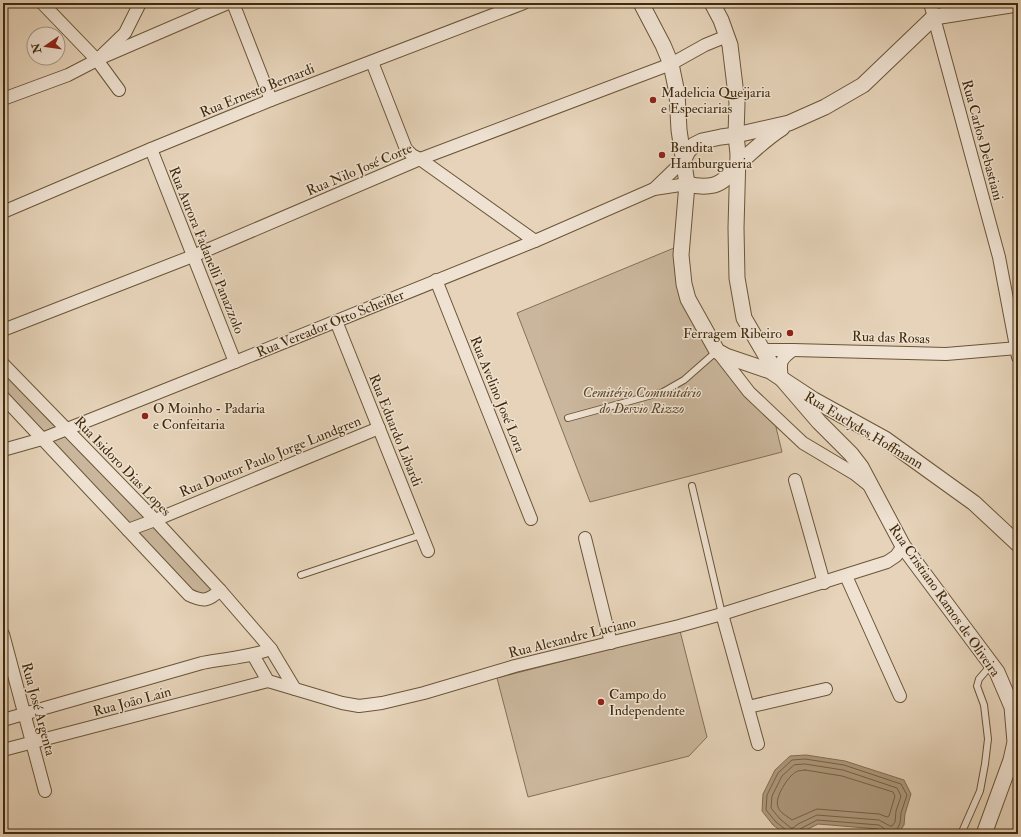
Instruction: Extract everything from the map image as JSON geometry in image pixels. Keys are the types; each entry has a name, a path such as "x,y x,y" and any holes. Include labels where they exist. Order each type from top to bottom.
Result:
{"street":[{"path":"42,3 97,60 119,90"},
{"path":"97,60 125,33 140,3"},
{"path":"3,99 68,75 97,60 228,3"},
{"path":"233,3 271,100"},
{"name":"Rua Ernesto Bernardi","path":"3,212 271,100 372,62 509,6 524,3"},
{"path":"641,3 663,45 671,64 677,93 683,161 687,184 681,255 684,284 688,299 749,392 803,443 855,474 871,487"},
{"name":"Rua Cristiano Ramos de Oliveira","path":"712,3 721,20 730,45 737,103 737,278 744,318 782,379 818,422 851,454 861,467 903,546 992,664 1003,683 1012,707 1015,742 1011,760 984,834"},
{"name":"Rua Carlos Debastiani","path":"930,3 999,257 1017,351"},
{"path":"789,123 825,107 863,85 934,17 1018,4"},
{"name":"Rua Nilo José Corte","path":"3,330 193,256 420,159 671,64 705,45 727,36"},
{"path":"372,62 406,149 412,155 420,159 535,241"},
{"name":"Rua Vereador Otto Scheifler","path":"654,189 683,161 688,151 694,145 702,141 789,123"},
{"name":"Rua Vereador Otto Scheifler","path":"3,450 42,439 235,362 535,241 654,189 687,184 697,186 713,185 725,180 737,165 767,137 789,123"},
{"name":"Rua Aurora Fadanelli Panazzolo","path":"151,149 235,362"},
{"name":"Rua Avelino José Lora","path":"436,280 531,519"},
{"name":"Rua Eduardo Libardi","path":"336,321 428,551"},
{"path":"782,379 780,364 783,357 793,350"},
{"name":"Rua das Rosas","path":"765,353 793,350 946,354 1017,351"},
{"path":"722,353 753,357 765,353"},
{"name":"Rua Euclydes Hoffmann","path":"722,353 770,371 814,400 885,439 974,503 1018,544"},
{"name":"Rua Isidoro Dias Lopes","path":"3,364 155,520 220,590 271,649 295,689"},
{"path":"3,397 189,595 198,600 207,600 220,590"},
{"name":"Rua Doutor Paulo Jorge Lundgren","path":"128,530 379,428"},
{"path":"795,480 824,583"},
{"path":"584,538 611,643"},
{"name":"Rua Alexandre Luciano","path":"268,681 342,703 359,706 382,703 424,693 515,666 722,614 887,562 896,556 903,546"},
{"path":"846,576 900,696"},
{"path":"722,614 758,744"},
{"name":"Rua José Argenta","path":"3,634 45,791"},
{"path":"268,681 254,655 271,649"},
{"name":"Rua João Lain","path":"3,720 202,663 254,655"},
{"name":"Rua João Lain","path":"3,750 268,681"},
{"path":"748,707 826,689"}],"lane":[{"path":"568,418 663,392 684,380 722,353"},
{"path":"692,486 722,614"},
{"path":"301,575 421,535"},
{"path":"961,834 980,791 985,764 988,739 984,705 977,686 979,679 992,664"}],"green space":[{"name":"Cemitério Comunitário do Desvio Rizzo","path":"674,248 679,293 697,331 716,357 775,423 782,452 590,502 517,313"},
{"path":"3,371 55,427 44,435 3,390"},
{"path":"68,435 146,517 128,526 48,443"},
{"path":"152,525 212,588 208,595 198,598 135,533"},
{"path":"680,631 707,737 689,756 528,797 497,678"}],"water":[{"path":"806,755 845,761 904,780 911,794 905,814 904,825 898,834 885,834 878,829 818,824 800,833 785,834 773,825 762,811 763,794 775,770 790,756"}],"place":[{"name":"Madelicia Queijaria e Especiarias","path":"653,100"},
{"name":"Bendita Hamburgueria","path":"662,155"},
{"name":"Ferragem Ribeiro","path":"790,333"},
{"name":"O Moinho - Padaria e Confeitaria","path":"145,416"},
{"name":"Campo do Independente","path":"601,702"}]}
